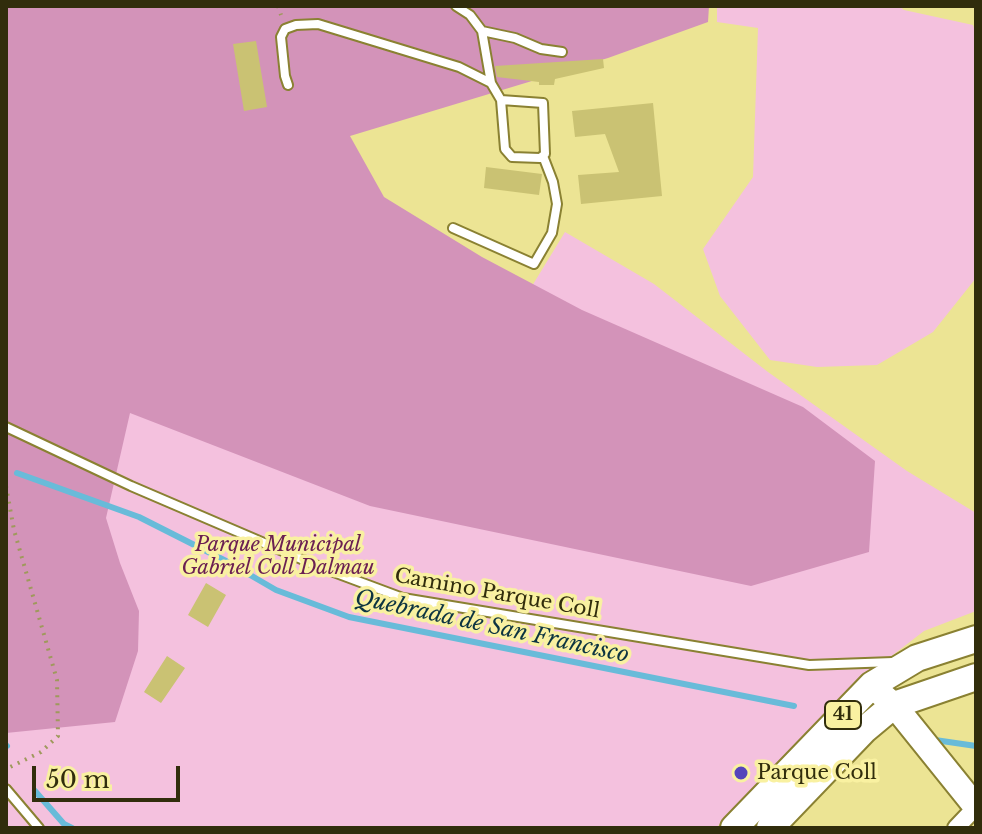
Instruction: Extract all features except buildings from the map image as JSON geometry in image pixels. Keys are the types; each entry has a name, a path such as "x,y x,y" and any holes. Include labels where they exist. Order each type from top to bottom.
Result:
{"main road":[{"name":"41","path":"734,828 872,685 917,658 976,639"},
{"name":"41","path":"770,828 864,730 894,705 976,677"},
{"path":"872,685 894,705 976,807"}],"street":[{"path":"956,828 976,807"}],"lane":[{"path":"456,6 470,15 482,31 491,83 501,100 505,149 512,157 543,156"},
{"path":"288,85 281,37 285,29 296,25 318,24 459,67 491,83"},
{"path":"482,31 515,38 541,49 562,52"},
{"path":"453,228 534,264 552,233 557,204 543,156 543,103 501,100"},
{"name":"Camino Parque Coll","path":"6,427 160,499 320,567 403,598 809,665 888,663 917,658"},
{"path":"6,789 39,828"}],"path":[{"path":"6,486 21,557 57,680 58,736 41,752 6,769"}],"green space":[{"name":"Parque Municipal Gabriel Coll Dalmau","path":"6,6 488,358 565,232 654,284 768,372 907,471 976,513 976,611 924,631 854,685 716,828 6,828"},
{"path":"717,6 899,6 904,10 973,25 976,35 976,278 933,332 877,365 817,367 770,360 720,296 703,249 753,177 758,28 717,22"}],"shaded area":[{"path":"6,6 709,6 708,22 608,58 350,136 384,197 482,257 582,310 803,407 875,461 869,552 751,586 370,506 130,413 106,518 139,611 138,651 115,722 6,733"}],"waterway":[{"name":"Quebrada de San Francisco","path":"17,473 139,517 276,590 349,617 794,706"},
{"name":"Quebrada de San Francisco","path":"935,740 976,746"},
{"name":"Quebrada de San Francisco","path":"35,791 64,824 72,828"}],"place":[{"name":"Parque Coll","path":"741,773"}]}
